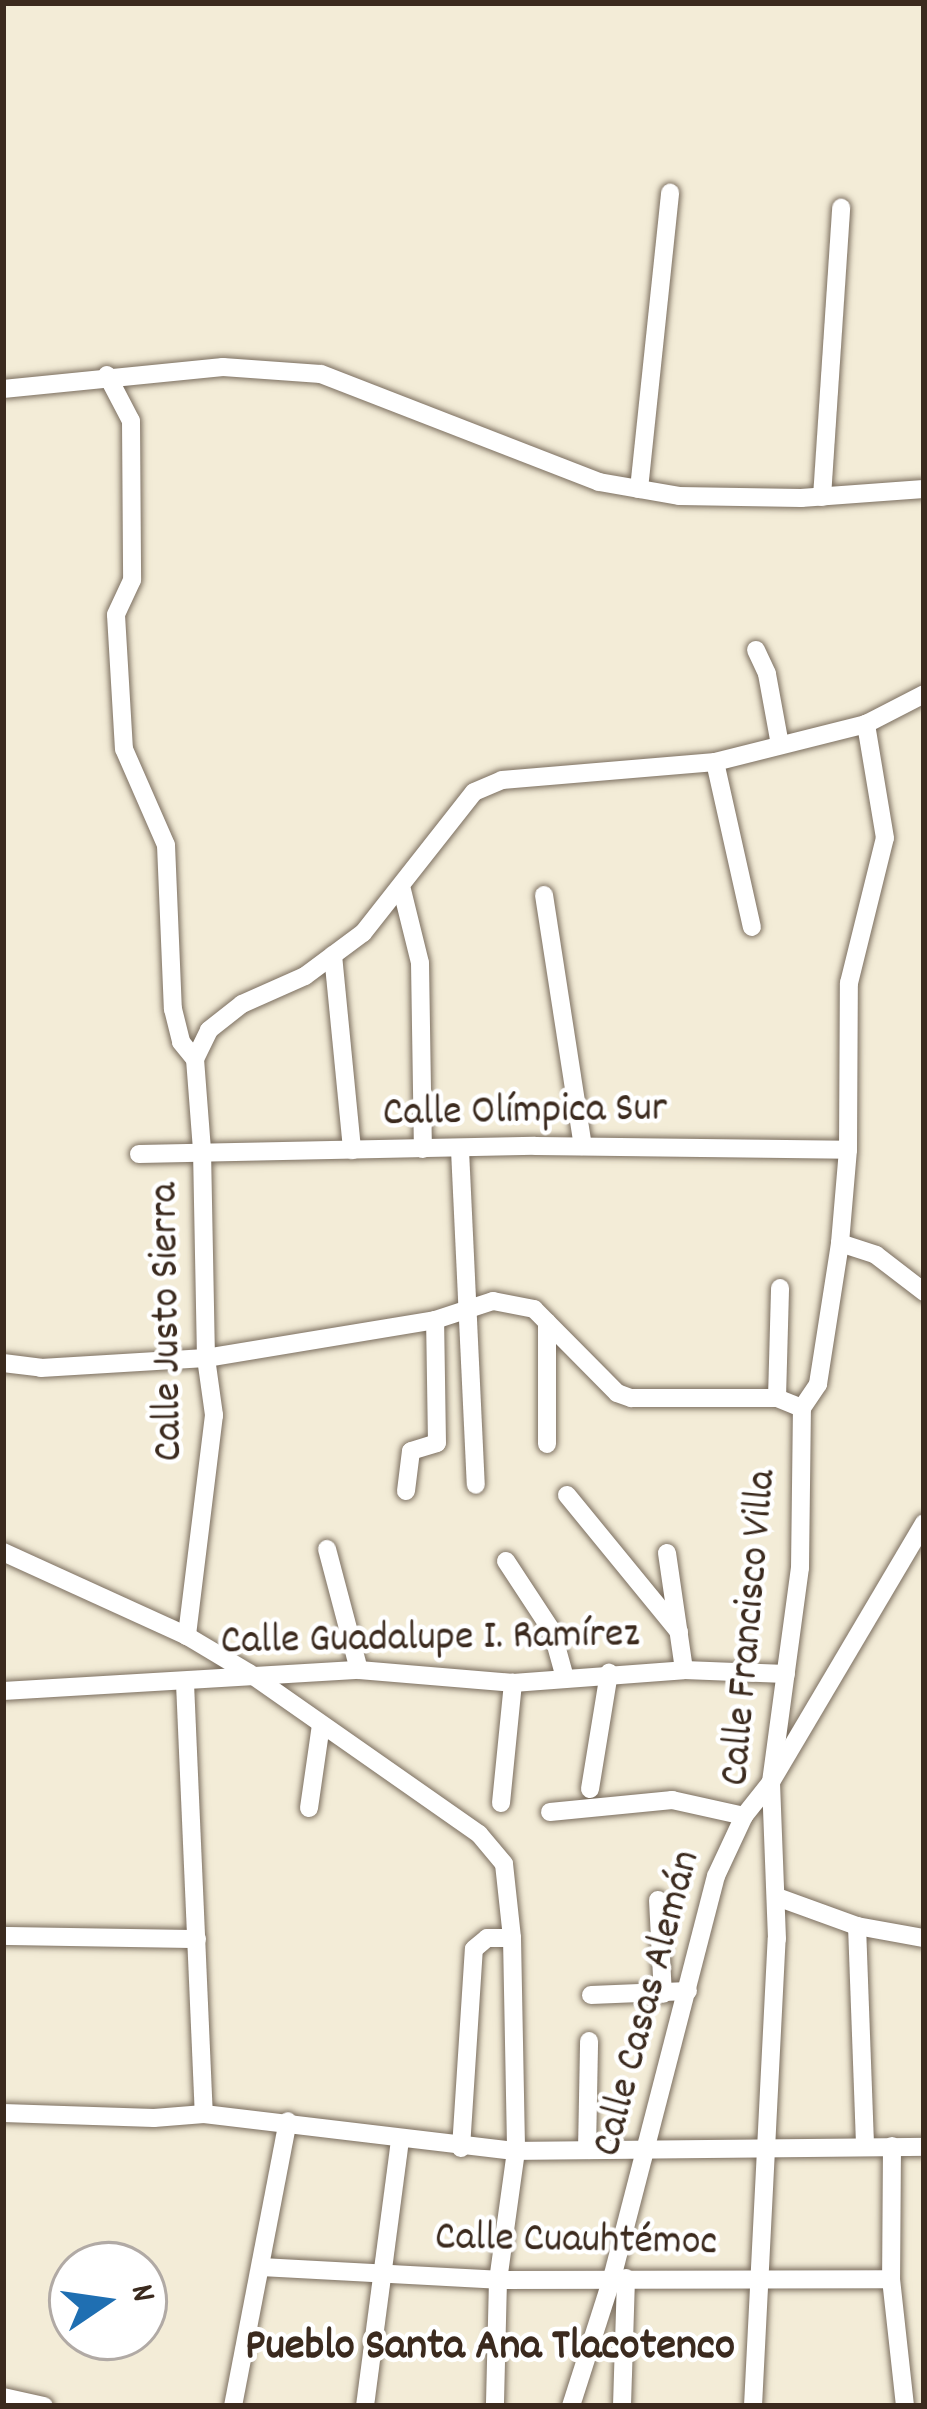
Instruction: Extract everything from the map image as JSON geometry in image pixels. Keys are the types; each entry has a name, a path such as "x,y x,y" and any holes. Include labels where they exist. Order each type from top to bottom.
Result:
{"street":[{"path":"640,489 670,193"},
{"path":"822,497 842,208"},
{"path":"3,389 106,375 223,367 321,374 599,482 679,496 822,497 924,489"},
{"name":"Calle Justo Sierra","path":"106,375 130,421 133,580 116,615 124,749 166,845 175,1025 195,1059 202,1150 206,1358 213,1450 195,1548 187,1636"},
{"path":"755,650 767,674 780,745"},
{"path":"195,1059 199,1042 225,1017 305,976 363,933 402,890 474,792 502,780 715,762 866,724 924,694"},
{"name":"Calle Francisco Villa","path":"753,2406 777,1939 771,1782 800,1568 802,1408 818,1384 840,1243 848,1150 849,983 885,838 866,724"},
{"path":"715,762 752,927"},
{"path":"402,890 420,963 423,1149"},
{"path":"544,895 583,1146"},
{"path":"334,955 352,1150"},
{"name":"Calle Olímpica Sur","path":"139,1154 583,1146 848,1150"},
{"path":"460,1150 476,1485"},
{"path":"840,1243 876,1255 924,1292"},
{"path":"776,1398 780,1288"},
{"path":"3,1363 41,1368 206,1358 435,1320 494,1300 518,1303 547,1322 617,1393 631,1398 776,1398 802,1408"},
{"path":"406,1492 411,1451 437,1443 435,1320"},
{"path":"547,1322 547,1444"},
{"path":"567,1496 679,1632"},
{"name":"Calle Casas Alemán","path":"572,2406 619,2278 646,2150 716,1876 744,1816 771,1782 924,1523"},
{"path":"327,1549 359,1670"},
{"path":"3,1552 187,1636 249,1673 479,1834 504,1864 512,1938 516,2151 498,2280 495,2406"},
{"path":"667,1553 684,1670"},
{"path":"506,1561 552,1631 565,1678"},
{"name":"Calle Guadalupe I. Ramírez","path":"3,1691 359,1670 513,1683 684,1670 786,1673"},
{"path":"590,1789 609,1673"},
{"path":"185,1683 204,2114"},
{"path":"501,1803 513,1683"},
{"path":"309,1808 321,1725"},
{"path":"550,1812 672,1799 744,1816"},
{"path":"777,1897 857,1926 924,1938"},
{"path":"658,1900 663,1994"},
{"path":"777,1939 784,1928 827,1917"},
{"path":"857,1926 865,2146"},
{"path":"3,1936 196,1939"},
{"path":"461,2148 474,1949 487,1938 512,1938"},
{"path":"591,1995 688,1990"},
{"path":"587,2150 589,2042"},
{"path":"3,2113 154,2118 204,2114 516,2151 924,2147"},
{"path":"233,2406 288,2121"},
{"path":"365,2406 400,2140"},
{"path":"892,2146 891,2279 904,2406"},
{"name":"Calle Cuauhtémoc","path":"261,2267 498,2280 891,2279"},
{"path":"619,2278 622,2406"},
{"path":"3,2398 44,2406"}],"district":[{"name":"Pueblo Santa Ana Tlacotenco","path":"490,2349"}]}
